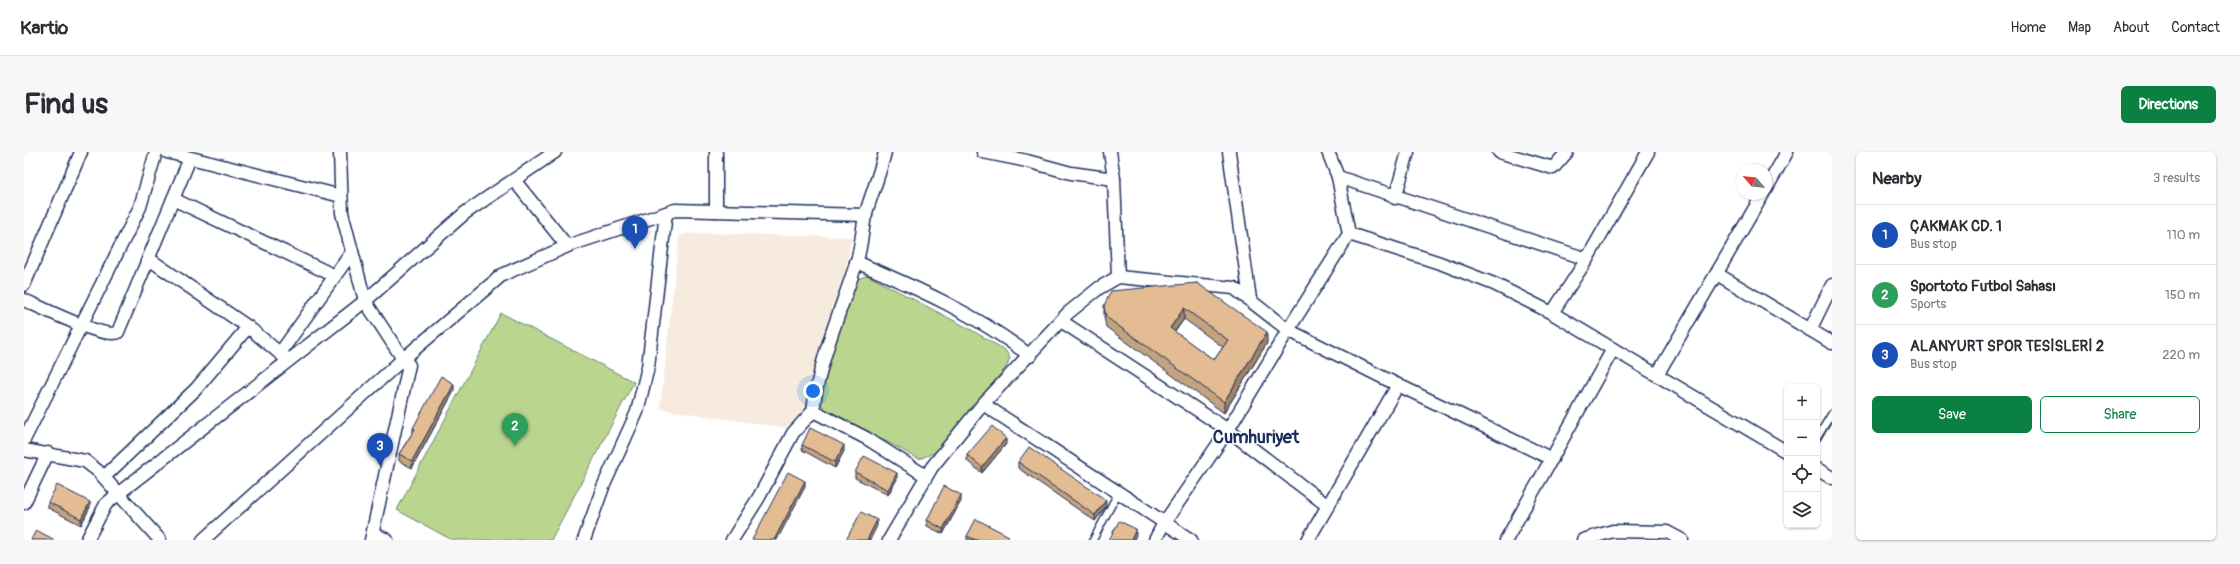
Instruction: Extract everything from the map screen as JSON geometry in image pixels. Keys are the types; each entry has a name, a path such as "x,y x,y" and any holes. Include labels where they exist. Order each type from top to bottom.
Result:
{"street":[{"path":"24,285 80,152"},
{"path":"24,440 140,207 156,152"},
{"path":"167,152 341,196"},
{"path":"340,152 342,213 366,301 402,359 409,365 372,536 387,540"},
{"path":"87,540 106,504 284,356 366,301 465,213 555,152"},
{"path":"716,152 716,211"},
{"path":"732,540 759,497 794,433 813,411 816,386 828,343 856,262 866,215 885,152"},
{"path":"983,152 1071,173 1114,179"},
{"path":"1110,152 1114,179 1118,277"},
{"path":"1229,152 1250,299"},
{"path":"1155,540 1164,523 1228,430 1288,330 1349,234 1338,178 1328,152"},
{"path":"1395,198 1408,152"},
{"path":"1499,152 1553,168 1567,152"},
{"path":"1552,313 1587,258 1648,152"},
{"path":"1772,178 1787,152"},
{"path":"24,300 82,325 111,334 118,332 190,158"},
{"path":"1338,178 1395,198 1489,226 1587,258"},
{"path":"514,180 567,246"},
{"path":"174,199 335,276"},
{"path":"1657,375 1759,200"},
{"path":"203,540 402,359 502,275 567,246 675,210 866,215"},
{"path":"584,540 603,487 637,412 641,397 648,367 666,213"},
{"path":"1349,234 1440,263 1494,284 1552,313 1784,450"},
{"path":"284,356 352,252"},
{"path":"149,259 248,327 284,356"},
{"path":"856,262 923,290 1003,335 1030,356"},
{"path":"1716,274 1832,343"},
{"path":"889,540 926,476 983,404 1030,356 1043,339 1061,321 1099,288 1118,277 1205,283 1234,288 1288,330 1552,459"},
{"path":"1810,330 1832,285"},
{"path":"1061,321 1228,430 1328,506"},
{"path":"104,477 196,389 248,327"},
{"path":"1506,540 1613,350"},
{"path":"1308,540 1398,385"},
{"path":"983,404 1191,540"},
{"path":"813,411 866,438 926,476"},
{"path":"24,450 48,453 84,461 104,477 160,540"},
{"path":"24,503 48,453"},
{"path":"1820,471 1832,478"},
{"path":"1583,540 1613,531 1667,532 1682,540"}],"lane":[{"path":"1820,433 1832,412"},
{"path":"1093,540 1118,493"}],"shaded area":[{"path":"701,233 852,237 844,279 807,406 786,428 660,409 679,236"}],"green space":[{"path":"867,275 968,328 1005,350 1010,358 1006,367 939,451 919,459 824,408 817,399 852,282"},
{"path":"501,313 634,382 551,540 452,540 397,510"}],"building":[{"path":"1197,283 1267,332 1224,402 1106,317 1104,306 1111,291","holes":["1184,308 1228,340 1214,360 1170,328"]},
{"path":"441,376 454,384 412,461 399,454 415,429 413,428"},
{"path":"992,426 1006,438 982,467 967,455"},
{"path":"810,428 844,445 835,462 802,445"},
{"path":"1029,447 1106,500 1095,515 1018,462"},
{"path":"864,456 897,473 888,490 855,472"},
{"path":"788,472 805,481 774,540 752,540"},
{"path":"57,485 90,502 81,519 48,502"},
{"path":"944,486 961,495 943,529 927,520"},
{"path":"861,512 877,520 867,540 846,540"},
{"path":"976,519 1009,536 1007,540 976,540 967,536"},
{"path":"1119,521 1136,529 1131,540 1109,540"},
{"path":"36,530 53,539 53,540 31,540"}],"place":[{"name":"ÇAKMAK CD. 1","path":"635,249"},
{"name":"Sportoto Futbol Sahası","path":"515,446"},
{"name":"ALANYURT SPOR TESİSLERİ 2","path":"380,466"}],"district":[{"name":"Cumhuriyet","path":"1256,437"}]}
